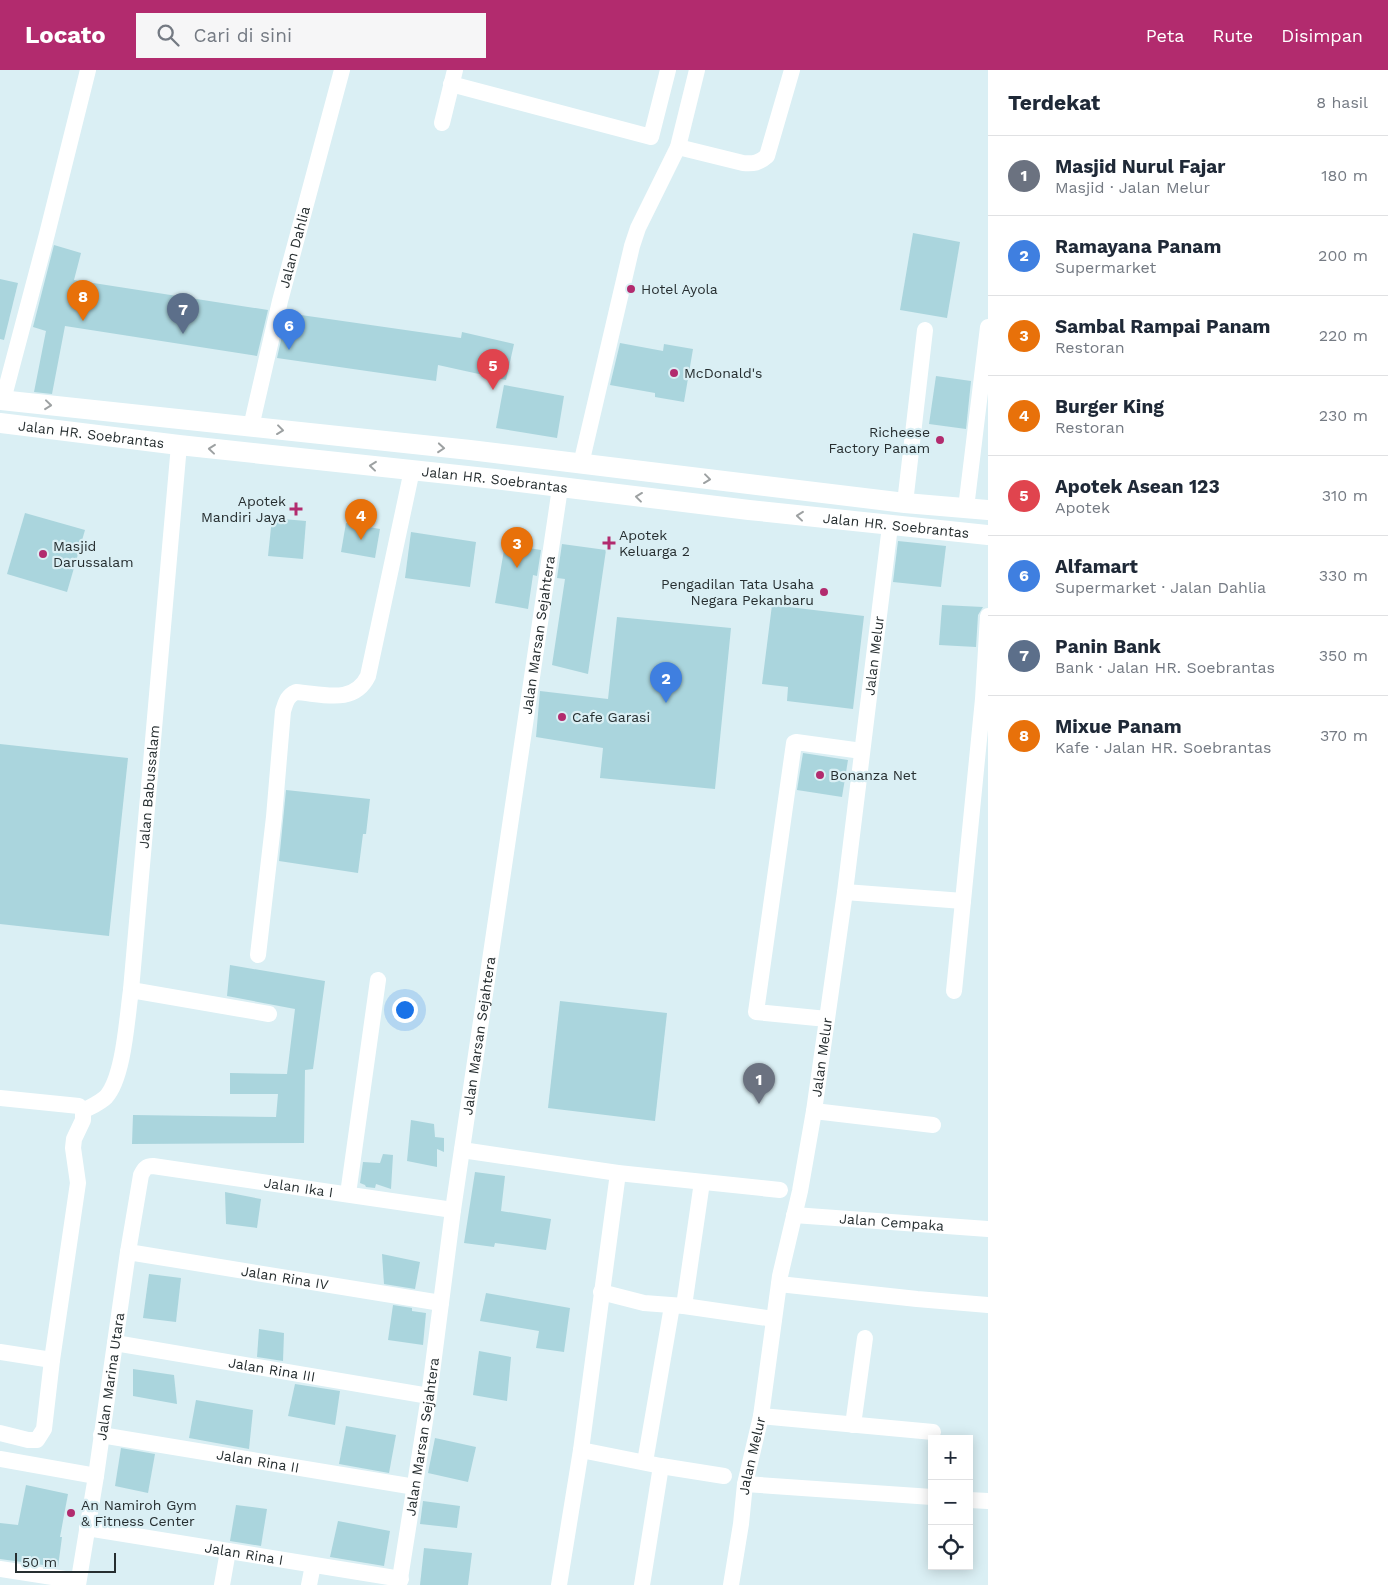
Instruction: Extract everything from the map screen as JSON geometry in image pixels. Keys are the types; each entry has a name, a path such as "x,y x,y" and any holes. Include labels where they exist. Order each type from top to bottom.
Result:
{"main road":[{"name":"Jalan HR. Soebrantas","path":"1,400 470,450 905,502 988,510"},
{"name":"Jalan HR. Soebrantas","path":"0,423 890,526 988,535"},
{"path":"249,452 251,427"},
{"path":"310,459 314,434"}],"street":[{"path":"1,400 47,234 88,70"},
{"name":"Jalan Dahlia","path":"251,427 280,301 342,70"},
{"path":"442,123 453,77 651,138 668,70"},
{"path":"581,464 632,246 638,228 678,147 697,70"},
{"path":"678,147 743,163 754,164 761,162 768,156 792,70"},
{"path":"966,508 988,327"},
{"path":"905,502 925,330"},
{"name":"Jalan Babussalam","path":"83,1111 106,1096 116,1078 121,1062 131,990 180,445"},
{"path":"258,955 274,817 283,711 289,695 296,692 344,696 354,693 364,685 368,676 412,470"},
{"name":"Jalan Marsan Sejahtera","path":"400,1582 429,1396 453,1210 560,488"},
{"name":"Jalan Melur","path":"732,1585 742,1524 746,1484 761,1416 779,1284 800,1191 814,1112 845,892 890,526"},
{"path":"954,991 984,699 988,616"},
{"path":"827,1019 756,1012 763,958 794,743 862,751"},
{"path":"845,892 963,901"},
{"path":"348,1194 378,980"},
{"path":"131,990 269,1014"},
{"path":"0,1098 79,1106 83,1111 83,1120 74,1139 73,1148 78,1183 52,1360 44,1429 36,1440 28,1440 0,1433"},
{"path":"814,1112 933,1125"},
{"path":"462,1150 618,1173 780,1190"},
{"name":"Jalan Ika I","path":"144,1169 147,1166 153,1166 453,1210"},
{"name":"Jalan Marina Utara","path":"78,1583 96,1476 128,1252 141,1175 144,1169"},
{"path":"559,1585 581,1450 618,1173"},
{"path":"642,1585 653,1464 678,1306 702,1182"},
{"name":"Jalan Cempaka","path":"794,1215 988,1229"},
{"name":"Jalan Rina IV","path":"128,1252 441,1303"},
{"path":"779,1284 988,1305"},
{"path":"601,1292 644,1304 678,1306 774,1319"},
{"path":"853,1425 865,1338"},
{"name":"Jalan Rina III","path":"115,1343 429,1396"},
{"path":"0,1352 52,1360"},
{"path":"761,1416 933,1432"},
{"name":"Jalan Rina II","path":"101,1435 415,1486"},
{"path":"581,1450 724,1476"},
{"path":"0,1459 96,1476"},
{"path":"746,1484 928,1497"},
{"path":"973,1500 988,1501"},
{"name":"Jalan Rina I","path":"86,1528 313,1565 400,1582"},
{"path":"222,1585 228,1551"},
{"path":"309,1585 313,1565"},
{"path":"0,1569 78,1583"}],"building":[{"path":"913,233 960,242 947,318 900,310"},
{"path":"54,245 81,253 74,280 268,310 257,356 65,326 52,394 34,392 46,331 33,327"},
{"path":"0,279 18,283 4,340 0,339"},
{"path":"287,313 461,338 462,332 514,344 506,380 438,365 436,381 277,358"},
{"path":"620,343 663,351 664,344 693,349 684,402 655,397 655,393 610,385"},
{"path":"936,376 971,381 966,429 929,424"},
{"path":"504,385 564,396 557,438 496,428"},
{"path":"25,513 85,530 67,592 7,574"},
{"path":"272,518 306,521 303,559 268,556"},
{"path":"346,523 380,529 375,558 341,552"},
{"path":"411,532 476,542 470,587 405,578"},
{"path":"898,541 946,546 941,587 893,582"},
{"path":"505,544 541,550 537,576 533,575 528,609 495,603"},
{"path":"562,544 606,550 588,674 552,665 565,579 557,578"},
{"path":"772,605 864,616 853,709 787,701 788,687 762,684"},
{"path":"942,605 983,607 978,615 976,647 939,645"},
{"path":"617,617 731,628 715,789 600,778 603,748 536,737 540,691 608,699"},
{"path":"0,744 128,758 109,936 0,924"},
{"name":"Bonanza Net","path":"803,753 848,760 842,797 797,790"},
{"path":"286,790 370,799 366,834 363,834 358,873 279,861"},
{"path":"230,965 325,981 313,1069 305,1070 304,1143 132,1144 133,1115 276,1117 278,1094 230,1094 230,1073 287,1074 295,1009 227,996"},
{"path":"560,1001 667,1013 655,1121 548,1108"},
{"path":"411,1120 434,1124 435,1137 444,1138 444,1152 437,1149 437,1167 407,1161"},
{"path":"383,1154 393,1155 391,1189 376,1184 375,1188 366,1187 360,1183 363,1162 380,1163"},
{"path":"475,1172 505,1176 501,1211 551,1219 546,1250 495,1243 494,1247 464,1243"},
{"path":"225,1192 261,1199 257,1228 226,1224"},
{"path":"382,1254 420,1262 415,1289 384,1284"},
{"path":"149,1274 181,1278 176,1322 143,1318"},
{"path":"486,1293 570,1308 564,1352 536,1348 539,1331 480,1321"},
{"path":"393,1305 412,1308 412,1311 426,1313 423,1345 388,1340"},
{"path":"259,1329 284,1333 283,1361 257,1357"},
{"path":"479,1351 511,1357 507,1401 473,1395"},
{"path":"133,1369 174,1375 177,1404 133,1396"},
{"path":"295,1384 340,1391 335,1425 288,1416"},
{"path":"196,1400 253,1410 249,1449 189,1438"},
{"path":"346,1426 396,1435 389,1473 339,1464"},
{"path":"435,1438 476,1447 468,1482 428,1473"},
{"path":"121,1448 155,1454 148,1493 115,1486"},
{"path":"26,1485 68,1494 60,1537 62,1537 58,1567 0,1559 0,1523 18,1525"},
{"path":"423,1501 460,1506 457,1528 420,1524"},
{"path":"236,1505 267,1509 261,1546 230,1541"},
{"path":"338,1521 390,1531 384,1566 330,1557"},
{"path":"424,1548 472,1553 468,1585 420,1585"}],"place":[{"name":"Hotel Ayola","path":"631,289"},
{"name":"Mixue Panam","path":"83,321"},
{"name":"Panin Bank","path":"183,334"},
{"name":"Alfamart","path":"289,350"},
{"name":"McDonald's","path":"674,373"},
{"name":"Apotek Asean 123","path":"493,390"},
{"name":"Richeese Factory Panam","path":"940,440"},
{"name":"Apotek Mandiri Jaya","path":"296,509"},
{"name":"Burger King","path":"361,540"},
{"name":"Apotek Keluarga 2","path":"609,543"},
{"name":"Masjid Darussalam","path":"43,554"},
{"name":"Sambal Rampai Panam","path":"517,568"},
{"name":"Pengadilan Tata Usaha Negara Pekanbaru","path":"824,592"},
{"name":"Ramayana Panam","path":"666,703"},
{"name":"Cafe Garasi","path":"562,717"},
{"name":"Bonanza Net","path":"820,775"},
{"name":"Masjid Nurul Fajar","path":"759,1104"},
{"name":"An Namiroh Gym & Fitness Center","path":"71,1513"}]}
